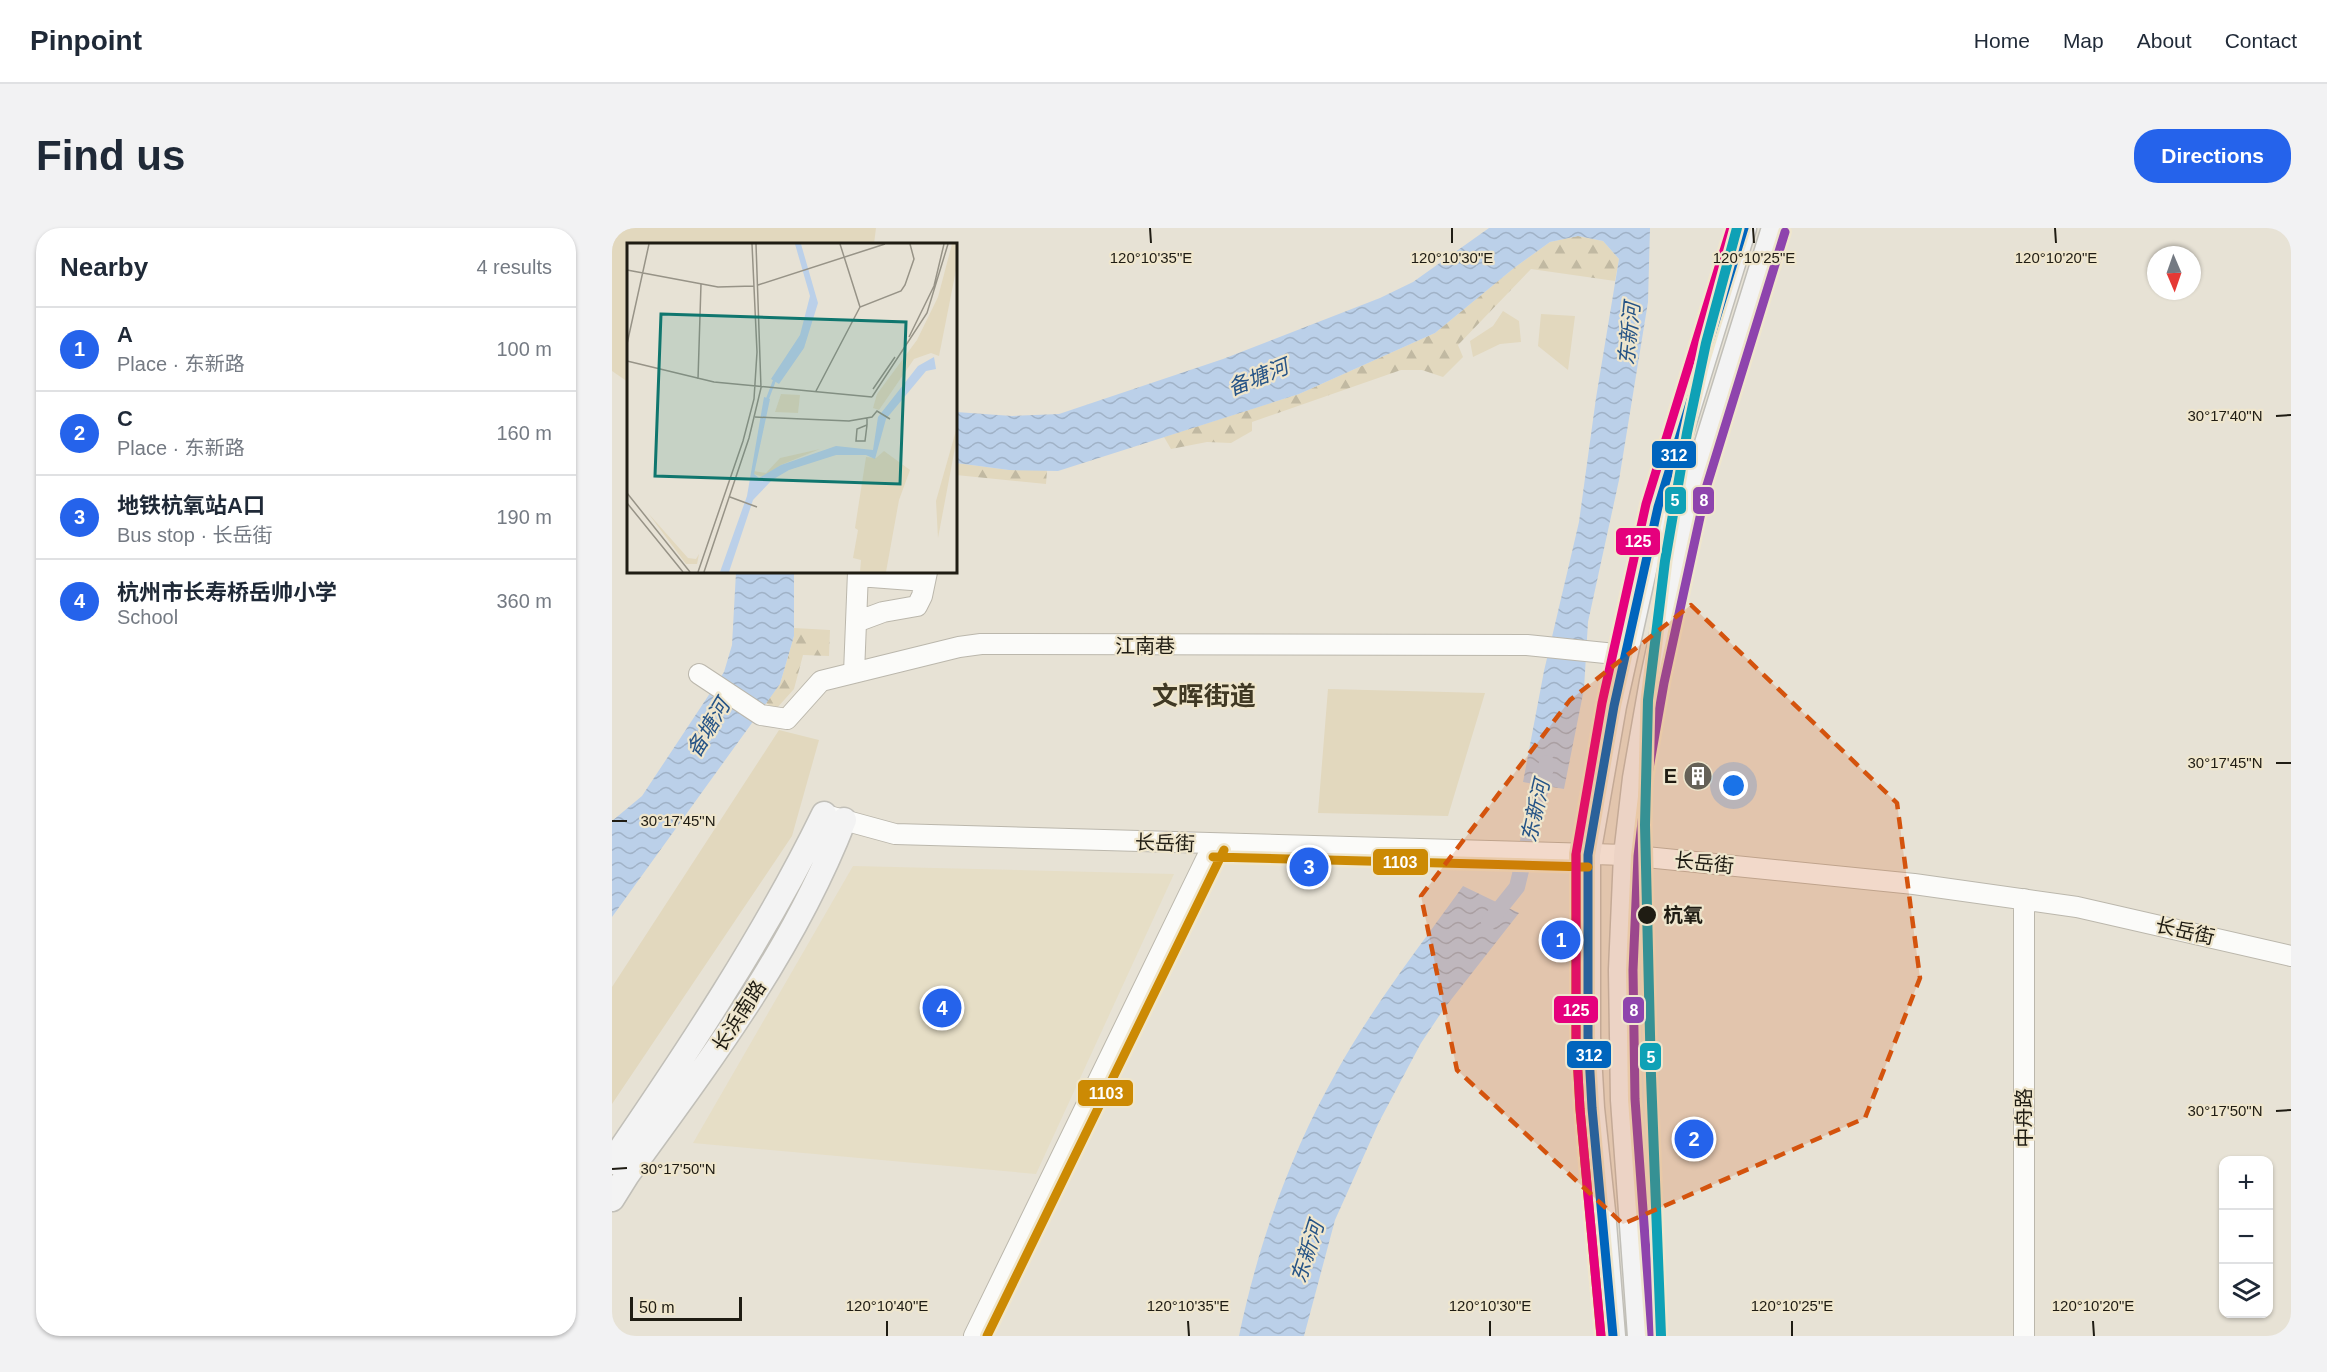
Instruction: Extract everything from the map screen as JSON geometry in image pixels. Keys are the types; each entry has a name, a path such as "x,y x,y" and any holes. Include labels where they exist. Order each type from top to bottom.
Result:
{"main road":[{"path":"1613,1336 1588,1049 1588,855 1614,706 1658,507 1744,228"},
{"path":"1640,1336 1623,1100 1621,970 1626,855 1635,778 1652,681 1695,482 1774,228"},
{"name":"长浜南路","path":"612,1162 660,1092 797,871 834,817"},
{"name":"长浜南路","path":"612,1199 728,1035 778,957 832,852 834,817"}],"street":[{"path":"854,673 856,622 858,574 926,576 922,596 917,606 876,614 856,622"},
{"name":"江南巷","path":"706,678 761,715 787,719 821,681 959,647 981,644 1527,645 1625,655"},
{"name":"长岳街","path":"834,817 895,834 1626,855 1914,884 2077,907 2291,956"},
{"path":"974,1336 1213,844"},
{"name":"中舟路","path":"2024,899 2024,1336"}],"highlighted area":[{"path":"1691,605 1897,803 1920,978 1865,1118 1623,1224 1457,1070 1421,896 1570,700"}],"shaded area":[{"path":"853,866 1174,874 1036,1174 693,1143"}],"green space":[{"path":"612,228 876,228 874,243 627,243 627,381 612,371"},
{"path":"1578,236 1603,241 1619,259 1615,281 1531,269 1458,345 1463,357 1443,377 1422,370 1401,370 1252,422 1252,431 1231,443 1207,442 1171,449 1164,437 1299,394 1435,333 1514,268 1550,242"},
{"path":"1503,311 1519,321 1521,342 1500,344 1473,357 1470,341 1493,326"},
{"path":"1541,314 1575,316 1568,370 1538,346"},
{"path":"957,463 1009,470 1047,470 1046,484 957,475"},
{"path":"794,628 830,630 829,656 803,655 794,689 776,709 766,703 780,684 794,636"},
{"path":"1328,689 1485,693 1448,816 1318,813"},
{"path":"779,730 819,740 792,836 612,1104 612,987"}],"water":[{"name":"备塘河","path":"1489,228 1650,228 1648,302 1619,480 1588,622 1584,689 1564,789 1523,782 1544,671 1579,522 1596,398 1619,259 1603,241 1578,236 1550,242 1514,268 1435,333 1299,394 1058,471 1009,470 957,463 957,412 1012,416 1059,414 1223,359 1380,298 1413,282"},
{"name":"备塘河","path":"736,573 794,573 794,636 780,684 612,917 612,821 642,796 724,672 732,645"},
{"path":"1463,886 1519,913 1443,1010 1421,1043 1379,1122 1335,1220 1304,1336 1239,1336 1266,1233 1291,1166 1320,1102 1366,1023"}],"waterway":[{"name":"东新河","path":"1489,922 1517,887 1547,763"}],"transit line":[{"name":"125","path":"1601,1336 1580,1109 1576,1038 1576,854 1602,703 1646,504 1731,228"},
{"name":"5","path":"1661,1336 1651,1076 1645,825 1648,700 1665,561 1687,433 1706,343 1737,228"},
{"name":"312","path":"1613,1336 1592,1108 1588,1037 1588,855 1614,706 1658,507 1744,228"},
{"name":"8","path":"1652,1335 1635,1099 1633,970 1638,856 1647,780 1664,683 1707,485 1785,232"},
{"name":"1103","path":"987,1336 1224,850"},
{"name":"1103","path":"1576,855 1576,1038 1580,1109 1601,1336"},
{"name":"1103","path":"1213,857 1588,867"}],"place":[{"name":"E","path":"1698,776"},
{"name":"地铁杭氧站A口","path":"1309,867"},
{"name":"杭氧","path":"1647,915"},
{"name":"A","path":"1561,940"},
{"name":"杭州市长寿桥岳帅小学","path":"942,1008"},
{"name":"C","path":"1694,1139"}],"district":[{"name":"文晖街道","path":"1204,696"}]}
